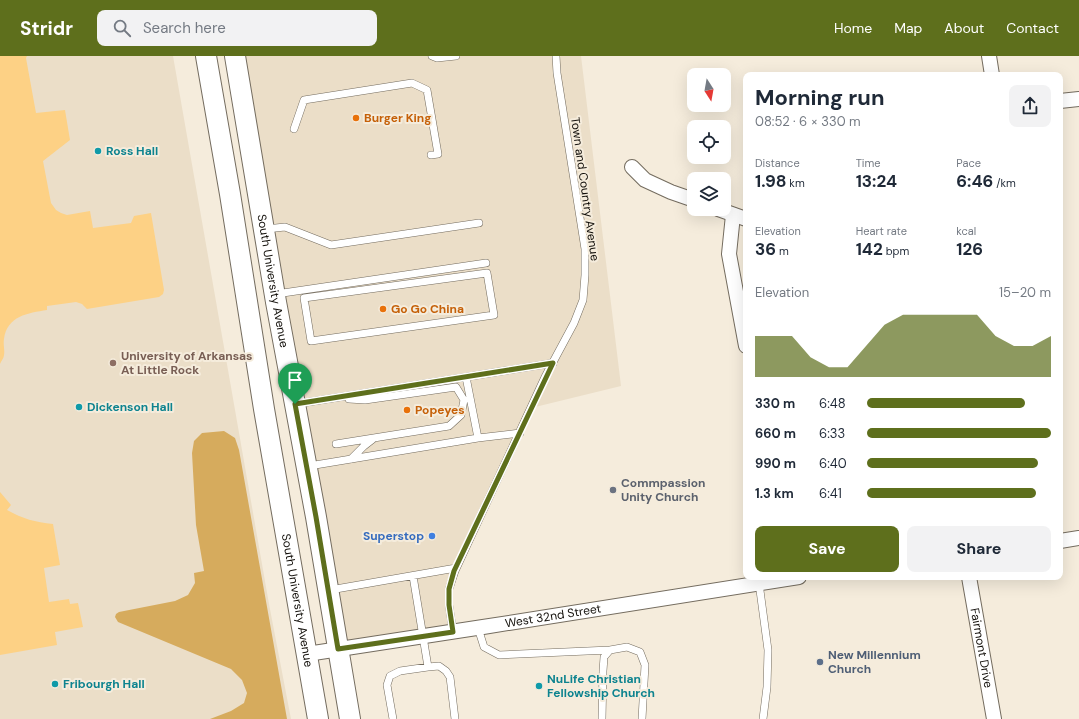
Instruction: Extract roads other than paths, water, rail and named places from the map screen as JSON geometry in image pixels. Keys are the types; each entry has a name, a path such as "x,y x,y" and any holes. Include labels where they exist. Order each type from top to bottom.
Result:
{"main road":[{"name":"South University Avenue","path":"206,56 230,194 264,410 318,719"},
{"name":"South University Avenue","path":"235,56 275,294 350,719"}],"street":[{"path":"989,56 992,72"},
{"path":"1063,101 1079,99"},
{"path":"632,167 645,180 687,198"},
{"path":"740,217 729,254 743,330"},
{"path":"1063,541 1079,538"},
{"name":"West 32nd Street","path":"307,654 778,580"},
{"name":"Fairmont Drive","path":"970,580 994,719"}],"lane":[{"path":"432,56 437,58 456,56"},
{"name":"Town and Country Avenue","path":"453,632 449,605 449,589 456,568 553,363 574,323 583,300 585,249 557,73 556,56"},
{"path":"294,129 304,100 412,83 427,90 438,154 432,155"},
{"path":"264,229 285,227 331,245 479,223"},
{"path":"275,294 486,263"},
{"path":"487,273 494,315 311,341 304,298 487,273"},
{"path":"295,404 553,363"},
{"path":"466,377 478,438"},
{"path":"334,398 365,400 456,387 464,400 461,415 448,426 336,444"},
{"path":"306,466 520,432"},
{"path":"351,459 364,446 376,438"},
{"path":"328,590 456,568"},
{"path":"413,576 428,667"},
{"path":"759,583 768,650 767,687 763,719"},
{"path":"478,628 484,647 499,655 610,650 627,647 640,652 645,666 642,719"},
{"path":"602,719 604,657 610,650"},
{"path":"393,719 387,685 390,676 400,671 438,666 446,671 450,677 455,719"}],"place":[{"name":"Burger King","path":"356,118"},
{"name":"Ross Hall","path":"98,151"},
{"name":"Go Go China","path":"383,309"},
{"name":"University of Arkansas At Little Rock","path":"113,363"},
{"name":"Dickenson Hall","path":"79,407"},
{"name":"Popeyes","path":"407,410"},
{"name":"Commpassion Unity Church","path":"613,490"},
{"name":"Superstop","path":"432,536"},
{"name":"New Millennium Church","path":"820,662"},
{"name":"Fribourgh Hall","path":"55,684"},
{"name":"NuLife Christian Fellowship Church","path":"539,686"}]}
